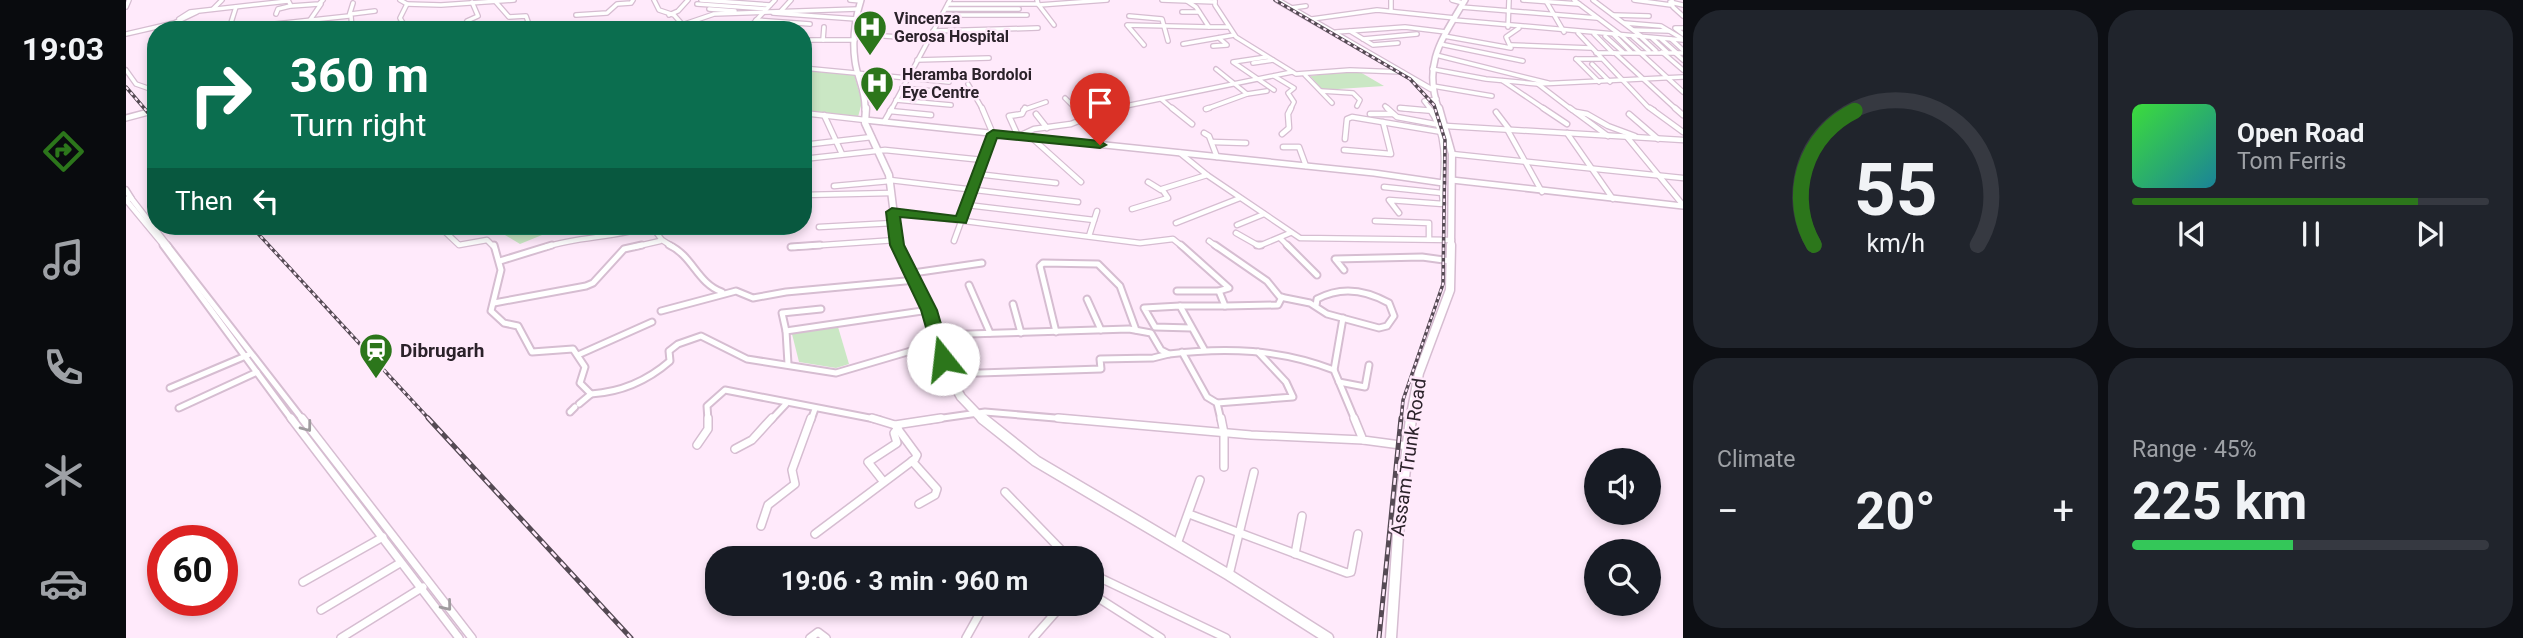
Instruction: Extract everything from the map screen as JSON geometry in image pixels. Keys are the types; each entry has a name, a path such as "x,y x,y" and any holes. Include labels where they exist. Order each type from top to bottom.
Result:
{"main road":[{"path":"1276,0 1432,87"},
{"path":"860,3 856,19 855,62 867,98 865,120 880,150 890,180 895,240 929,310 948,374 956,390 975,413 1036,461 1229,575 1328,638"},
{"name":"Assam Trunk Road","path":"1391,638 1398,520 1419,373 1450,290 1452,240 1447,182 1452,154 1432,87 1432,69 1440,44 1463,3"}],"street":[{"path":"126,7 129,0"},
{"path":"213,9 222,0"},
{"path":"400,0 407,4 442,5 514,0"},
{"path":"576,15 607,13 615,5 631,3 633,0"},
{"path":"654,0 659,10 678,21"},
{"path":"669,15 678,11 688,0"},
{"path":"701,0 764,11 856,19"},
{"path":"781,11 791,0"},
{"path":"850,0 860,3"},
{"path":"948,4 1107,0"},
{"path":"1162,0 1215,1 1234,35 1292,72 1304,75 1350,70 1404,72"},
{"path":"1391,0 1391,11"},
{"path":"1451,0 1509,11 1600,19"},
{"path":"1508,27 1509,0"},
{"path":"1523,0 1580,4"},
{"path":"1574,0 1622,36 1683,92"},
{"path":"1593,0 1683,70"},
{"path":"1634,0 1671,2"},
{"path":"1663,0 1683,7"},
{"path":"495,1 509,17 526,16 528,21"},
{"path":"1187,1 1209,27"},
{"path":"1546,1 1564,32"},
{"path":"1641,1 1653,8"},
{"path":"176,21 213,9 289,2 322,2 320,9 310,20"},
{"path":"275,14 289,2"},
{"path":"471,21 478,15 472,2"},
{"path":"697,4 716,2"},
{"path":"716,2 708,10 772,2"},
{"path":"756,20 772,2"},
{"path":"1671,2 1683,16"},
{"path":"351,21 353,3"},
{"path":"692,21 741,6 764,11 781,11 860,3"},
{"path":"1038,3 1054,25"},
{"path":"402,21 400,18 407,4"},
{"path":"948,4 1019,9"},
{"path":"884,122 948,4"},
{"path":"1291,8 1306,6"},
{"path":"232,21 236,7"},
{"path":"1675,9 1683,7"},
{"path":"1312,19 1374,10 1508,27 1683,40 1659,25 1625,23"},
{"path":"301,21 375,11"},
{"path":"1182,12 1199,12"},
{"path":"942,15 1027,15"},
{"path":"1613,15 1649,16"},
{"path":"804,21 809,16"},
{"path":"1129,16 1161,18 1166,26 1168,41"},
{"path":"756,20 771,21"},
{"path":"1144,45 1127,25 1228,27"},
{"path":"824,27 824,40"},
{"path":"1336,33 1409,27 1509,47 1591,48"},
{"path":"933,31 1038,28"},
{"path":"1511,45 1506,37 1519,28"},
{"path":"1683,28 1675,28 1683,34"},
{"path":"126,34 147,29"},
{"path":"1634,30 1671,32"},
{"path":"1350,31 1374,45 1398,43"},
{"path":"1578,33 1648,107 1659,112 1683,132"},
{"path":"1363,39 1417,34"},
{"path":"1594,34 1683,115"},
{"path":"1603,34 1623,52"},
{"path":"1183,44 1234,35"},
{"path":"1614,35 1631,52"},
{"path":"1633,36 1649,51"},
{"path":"812,40 855,37 929,39"},
{"path":"1213,46 1227,44 1219,38"},
{"path":"1652,38 1662,52"},
{"path":"1661,38 1679,52"},
{"path":"1671,39 1683,60"},
{"path":"1440,44 1523,61"},
{"path":"1596,53 1679,52"},
{"path":"1436,55 1552,84"},
{"path":"1268,57 1233,61 1274,90"},
{"path":"1599,82 1575,57 1601,59"},
{"path":"917,60 989,58"},
{"path":"1253,63 1273,60"},
{"path":"1592,64 1610,82"},
{"path":"1475,77 1480,65"},
{"path":"812,69 950,82"},
{"path":"1216,69 1247,94"},
{"path":"1432,69 1538,84 1683,77"},
{"path":"126,70 136,84 147,88"},
{"path":"1502,71 1502,81"},
{"path":"1018,136 1034,129 1085,118 1110,108 1292,72"},
{"path":"1304,75 1332,103"},
{"path":"1274,76 1294,88 1288,93 1294,103 1288,114 1289,129 1282,134"},
{"path":"1502,81 1567,124"},
{"path":"954,242 993,134 979,101 968,84"},
{"path":"1538,84 1608,136"},
{"path":"1432,87 1492,96"},
{"path":"902,88 956,93"},
{"path":"1206,109 1231,98 1267,91"},
{"path":"1321,91 1353,93 1360,100 1357,106"},
{"path":"1065,98 1085,118"},
{"path":"1161,99 1192,124"},
{"path":"1399,214 1389,200 1443,204 1442,193 1447,182 1443,128 1434,111 1424,101 1437,99"},
{"path":"896,100 951,105"},
{"path":"1018,136 1009,116 1022,114 1024,108 1030,105 1046,102"},
{"path":"1385,106 1401,118 1443,128"},
{"path":"1400,108 1434,111"},
{"path":"890,111 931,115"},
{"path":"1576,112 1588,111 1611,128 1628,129 1636,137"},
{"path":"126,118 147,112"},
{"path":"1496,112 1542,191"},
{"path":"812,114 1683,205"},
{"path":"1036,114 1047,128"},
{"path":"1370,114 1393,114"},
{"path":"1629,114 1658,139"},
{"path":"824,115 842,155"},
{"path":"1345,139 1348,118 1359,117 1443,128 1508,129 1683,140"},
{"path":"1344,150 1391,154 1383,122"},
{"path":"1204,133 1212,142 1217,157"},
{"path":"1567,133 1613,198"},
{"path":"1626,136 1683,205"},
{"path":"812,143 872,137"},
{"path":"1032,138 1081,182"},
{"path":"1212,142 1246,143"},
{"path":"1283,147 1300,148 1306,166"},
{"path":"812,158 880,150 983,160"},
{"path":"1180,153 1207,175 1302,239 1452,240"},
{"path":"1452,154 1683,178"},
{"path":"977,174 1056,183"},
{"path":"1161,190 1207,175"},
{"path":"834,186 890,180 1078,202"},
{"path":"1132,209 1168,198 1161,190 1148,183"},
{"path":"1384,187 1442,193"},
{"path":"126,190 128,199 147,222"},
{"path":"812,195 891,193"},
{"path":"1176,223 1240,198"},
{"path":"967,205 1094,220"},
{"path":"1089,236 1097,211"},
{"path":"892,212 1140,243 1173,239 1229,288 1219,291 1177,291"},
{"path":"1237,225 1264,214"},
{"path":"1375,221 1429,223 1429,238"},
{"path":"819,227 893,223"},
{"path":"1236,233 1257,246 1290,233"},
{"path":"158,235 385,536 472,638"},
{"path":"448,235 459,246 492,241 500,261 500,282 491,311 504,323 518,326 529,350 541,352 571,347 585,367 580,383 591,394"},
{"path":"500,261 568,240 592,240 614,235"},
{"path":"657,235 660,241 685,254 702,282 724,293"},
{"path":"1280,238 1317,275"},
{"path":"791,247 895,240"},
{"path":"494,303 586,286 593,283 624,249 660,241"},
{"path":"1209,241 1269,283 1282,298 1317,306 1327,314 1382,328 1387,326 1394,316 1389,303 1366,291 1326,294 1317,299 1317,306"},
{"path":"1344,270 1335,259 1414,257 1451,261"},
{"path":"661,312 724,293 740,291 746,297 753,298 914,276 982,263"},
{"path":"1056,332 1044,282 1041,266 1043,263 1098,264 1120,286 1136,330"},
{"path":"970,285 990,333"},
{"path":"1219,291 1225,306"},
{"path":"1191,328 1155,327 1144,310 1145,307 1278,305 1282,298"},
{"path":"1087,299 1101,330"},
{"path":"1013,304 1021,332"},
{"path":"1180,306 1203,349"},
{"path":"788,364 782,313 821,309"},
{"path":"786,331 929,310"},
{"path":"1343,318 1335,370 1363,440"},
{"path":"579,355 652,322"},
{"path":"575,408 591,394 629,388 668,363 671,360 669,351 674,346 694,337 704,337 747,359 836,373 937,339 990,333 1136,330 1151,333 1161,350 1169,354"},
{"path":"948,374 1101,369 1100,359 1153,358 1225,348 1302,359 1335,370"},
{"path":"1182,352 1207,397 1217,403 1293,397 1286,382 1258,352"},
{"path":"170,388 248,355"},
{"path":"1339,382 1365,387 1369,365"},
{"path":"180,408 260,370"},
{"path":"697,445 709,429 707,406 721,392 732,390 761,394 786,404 869,416 897,426 975,413 1054,417 1224,433 1363,440 1408,446"},
{"path":"1217,403 1224,433 1224,467"},
{"path":"735,449 752,440 786,404"},
{"path":"761,526 768,505 795,484 792,470 815,409"},
{"path":"815,534 917,455 897,426"},
{"path":"883,481 868,462 897,443 894,433 897,426"},
{"path":"912,461 937,489 935,495 919,504"},
{"path":"1229,575 1255,472"},
{"path":"1177,544 1200,480"},
{"path":"1005,492 1058,546"},
{"path":"1189,514 1347,573 1351,572 1358,534"},
{"path":"1295,554 1303,516"},
{"path":"385,536 400,563 425,585 459,638"},
{"path":"303,582 385,536"},
{"path":"321,610 400,563"},
{"path":"1104,579 1226,638"},
{"path":"341,638 425,585"},
{"path":"1104,602 1161,638"},
{"path":"966,638 978,616"},
{"path":"1033,638 1052,616"},
{"path":"810,638 818,632 826,638"}],"green space":[{"path":"812,69 854,74 862,102 858,117 812,114"},
{"path":"1360,72 1384,86 1323,90 1310,76"},
{"path":"505,235 542,235 520,244"},
{"path":"838,327 849,364 836,368 799,362 792,334"}],"railway":[{"path":"1275,0 1410,79 1434,105 1445,140 1443,284 1403,400 1401,420"},
{"path":"126,87 147,112"},
{"path":"259,235 430,420"},
{"path":"428,418 631,638"},
{"path":"1379,638 1401,418"}],"place":[{"name":"Vincenza Gerosa Hospital","path":"870,57"},
{"name":"Heramba Bordoloi Eye Centre","path":"877,113"},
{"name":"Dibrugarh","path":"376,380"}],"route":[{"path":"943,359 929,310 897,245 892,212 961,220 993,134 1100,145"}]}
